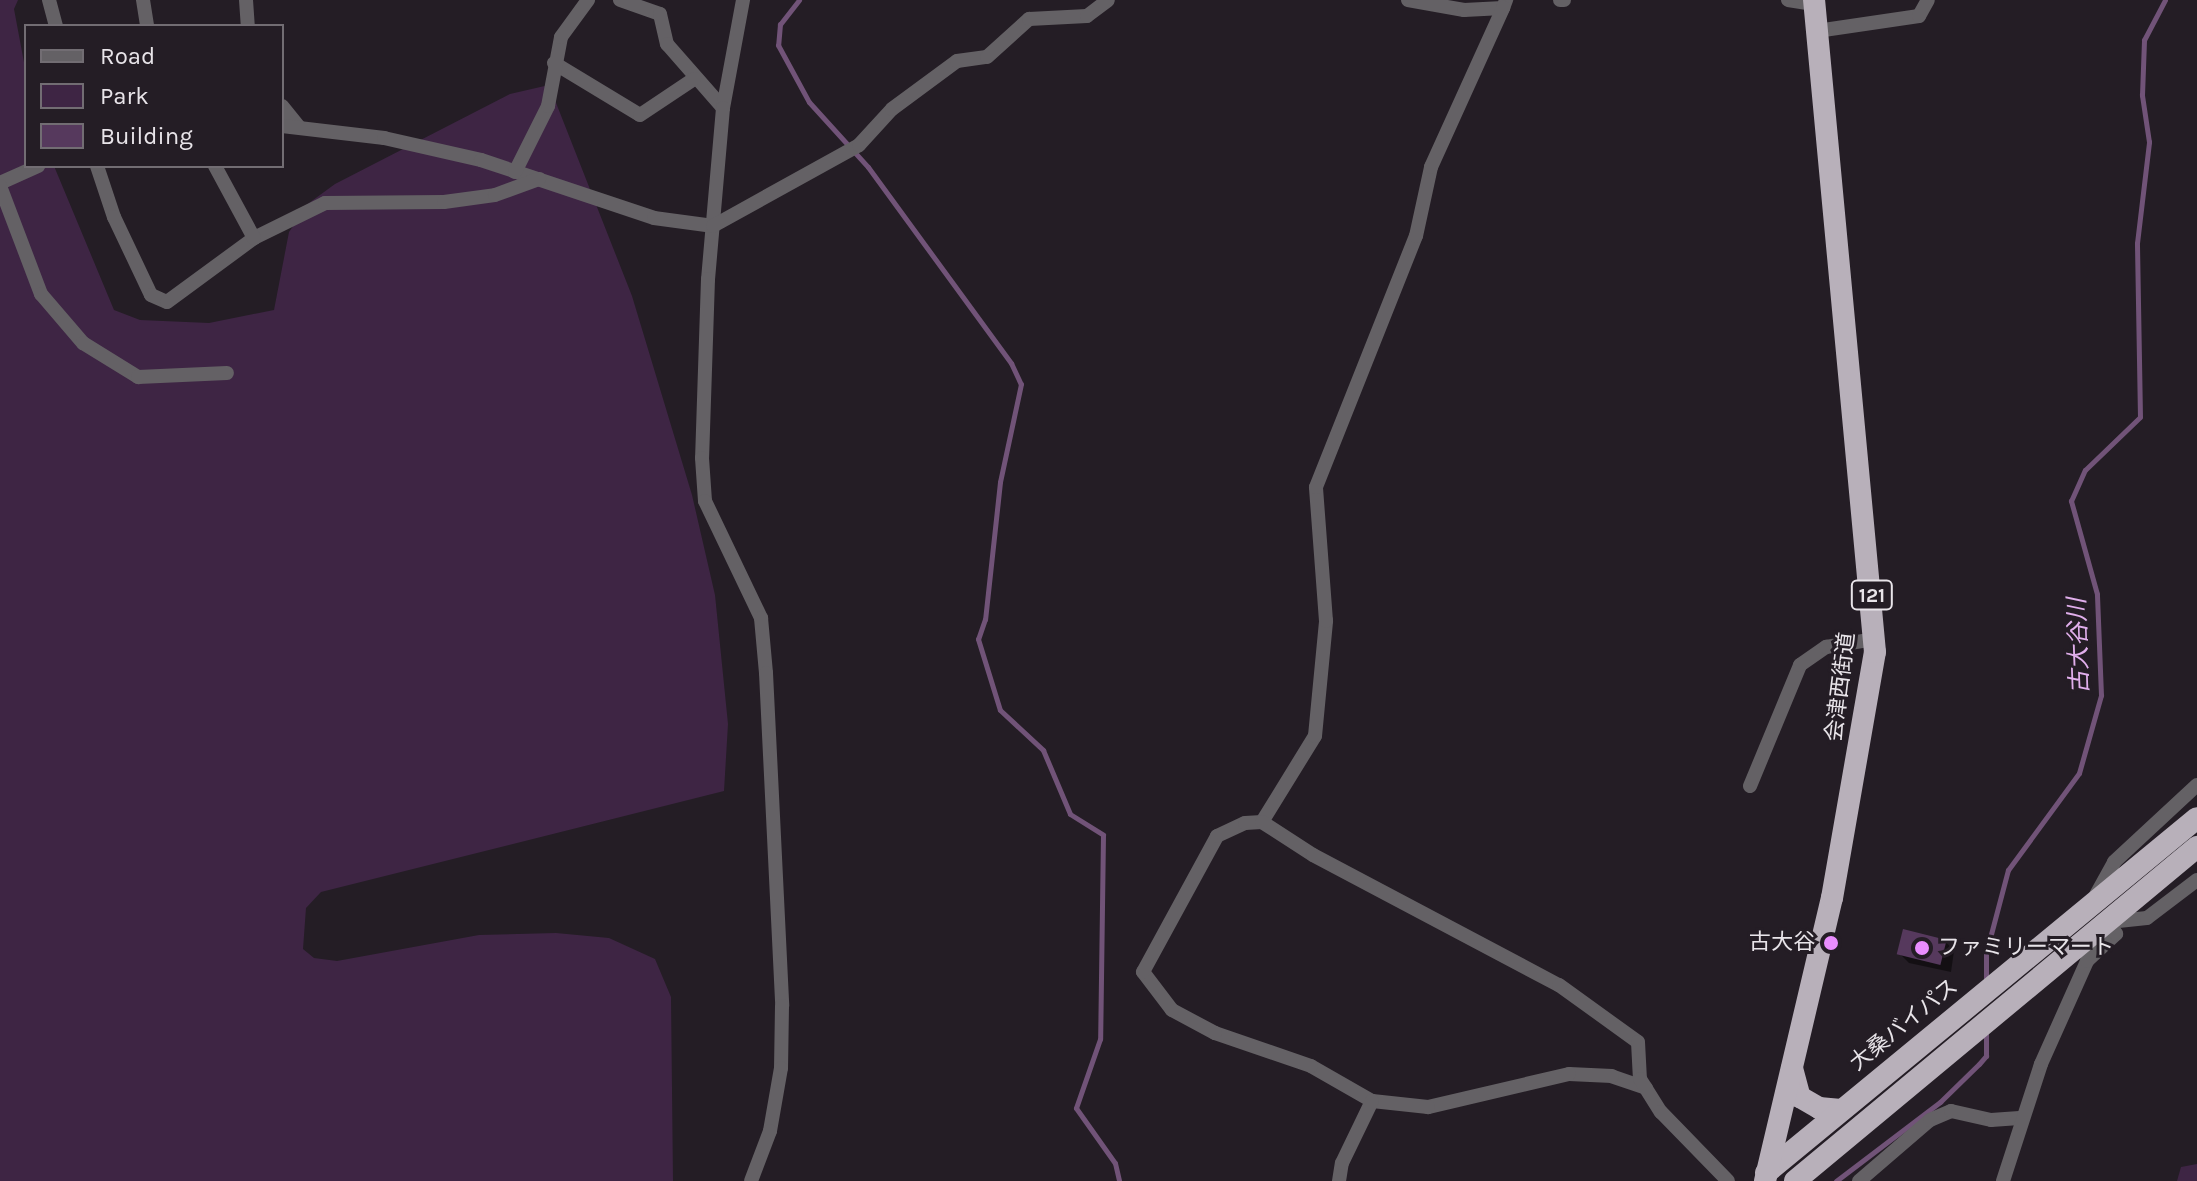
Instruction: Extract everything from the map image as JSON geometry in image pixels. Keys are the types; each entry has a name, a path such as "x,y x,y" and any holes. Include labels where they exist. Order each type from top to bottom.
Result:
{"highway":[{"name":"会津西街道","path":"1763,1178 1832,898 1875,639 1814,2"},
{"name":"大桑バイパス","path":"1763,1178 1841,1110 2197,818"},
{"path":"1795,1181 2197,847"},
{"path":"1791,1059 1800,1097 1819,1108 1841,1110"}],"street":[{"path":"49,0 55,24"},
{"path":"143,0 147,24"},
{"path":"246,0 248,24"},
{"path":"515,172 548,106 561,37 588,0"},
{"path":"620,0 660,14 667,44 694,79 723,108"},
{"path":"743,0 723,108 713,226 705,501 761,618 782,1006 781,1068 770,1131 751,1181"},
{"path":"284,126 384,138 539,179 654,218 713,226 859,145 892,109 957,61 987,57 1029,19 1087,16 1108,0"},
{"path":"1408,0 1464,10 1505,4"},
{"path":"1788,0 1814,2"},
{"path":"1817,31 1919,16 1928,0"},
{"path":"1262,822 1315,736 1326,621 1316,487 1416,236 1431,167 1505,4"},
{"path":"554,63 640,115 694,79"},
{"path":"284,108 299,127"},
{"path":"34,168 0,185 41,294 83,343 138,377 227,373"},
{"path":"98,168 114,217 151,295 167,302 254,238 325,203 444,202 495,195 539,179"},
{"path":"216,168 254,238"},
{"path":"1750,786 1800,665 1826,647 1875,639"},
{"path":"2092,903 2114,862 2197,785"},
{"path":"1646,1088 1612,1076 1569,1074 1428,1107 1372,1101 1311,1066 1215,1033 1172,1010 1143,972 1217,836 1245,823 1262,822 1313,855 1449,922 1559,985 1638,1042 1640,1079 1646,1088 1661,1112 1728,1181"},
{"path":"2073,919 2109,922 2147,918 2197,880"},
{"path":"2003,1181 2041,1064 2087,961 2116,934 2109,922"},
{"path":"1339,1181 1342,1163 1372,1101"},
{"path":"1859,1181 1930,1120 1951,1111 1991,1120 2023,1118"}],"green space":[{"path":"0,0 18,0 14,9 24,62 24,168 55,168 114,310 140,320 209,323 274,310 289,232 309,203 335,184 510,94 549,85 632,296 692,495 715,595 728,724 724,791 321,892 306,908 303,949 314,958 337,961 479,935 556,933 609,938 655,959 671,997 673,1181 0,1181"},
{"path":"2197,1164 2197,1181 2177,1181 2181,1167"}],"building":[{"name":"ファミリーマート","path":"1903,929 1947,940 1940,965 1897,954"}],"waterway":[{"path":"799,0 780,24 778,45 809,102 868,167 1011,363 1021,384 1000,482 985,619 978,639 1000,710 1043,750 1070,814 1103,835 1100,1039 1076,1108 1115,1163 1119,1181"},
{"name":"古大谷川","path":"1986,983 1986,953 2008,870 2079,773 2101,695 2097,594 2071,501 2085,470 2140,417 2137,243 2149,142 2142,95 2144,40 2165,0"},
{"name":"古大谷川","path":"1836,1181 1940,1102 1979,1064 1986,1056 1986,1033"}],"place":[{"name":"古大谷","path":"1831,943"},
{"name":"ファミリーマート","path":"1922,948"}]}
